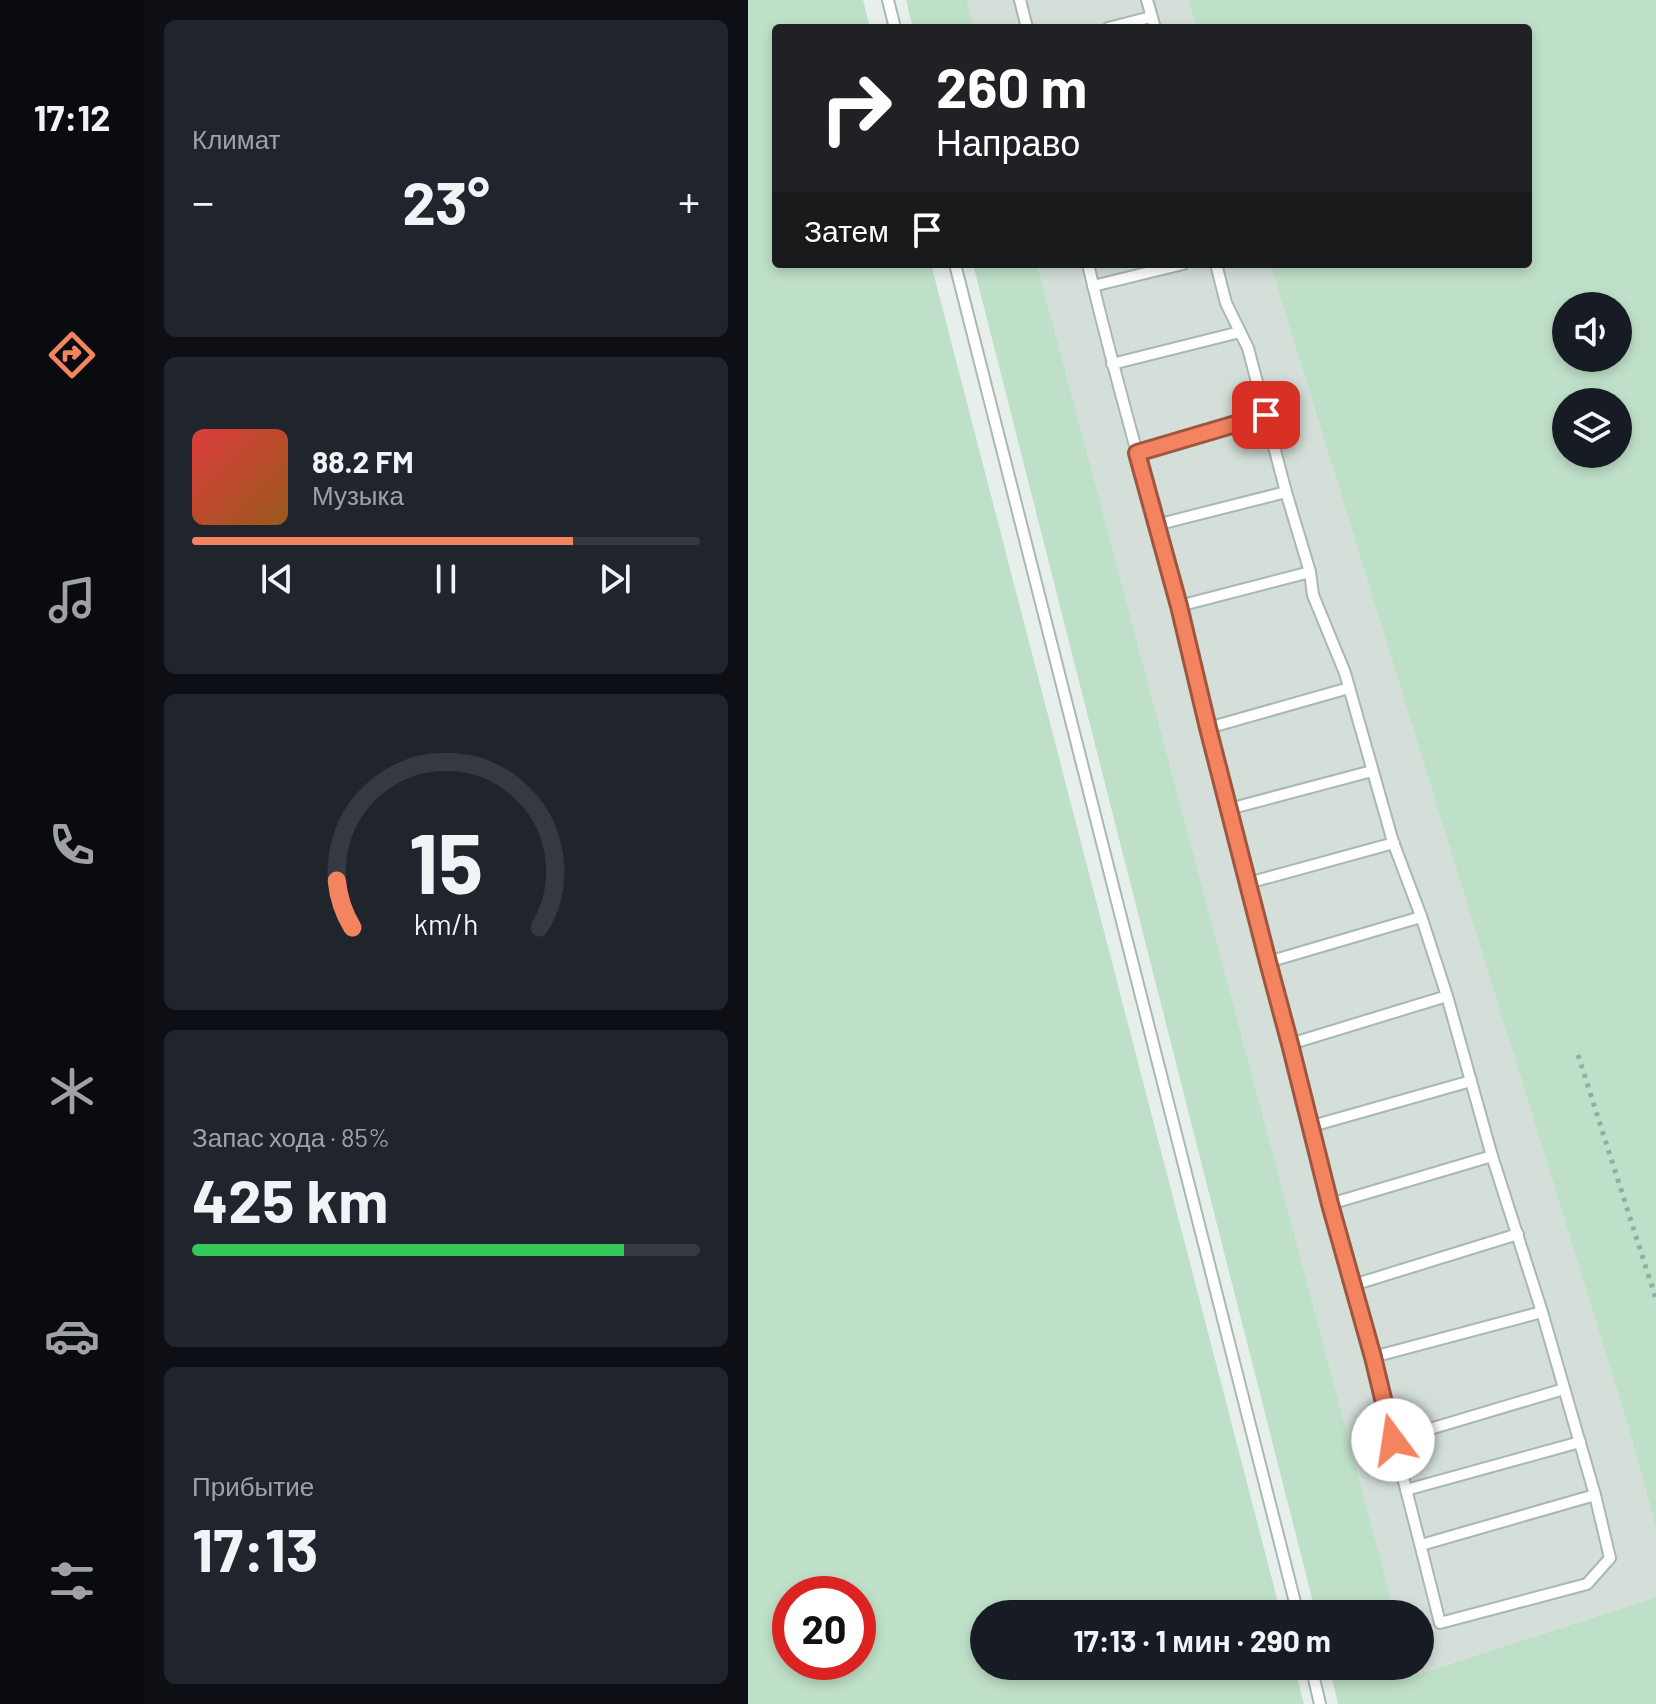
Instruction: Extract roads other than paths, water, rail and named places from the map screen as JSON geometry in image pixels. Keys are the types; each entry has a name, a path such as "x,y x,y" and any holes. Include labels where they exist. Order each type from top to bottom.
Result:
{"lane":[{"path":"888,0 894,24"},
{"path":"1020,0 1026,24"},
{"path":"1147,0 1153,22"},
{"path":"956,268 1294,1600"},
{"path":"1089,268 1112,364 1179,606 1440,1623 1587,1584 1610,1558 1580,1442 1492,1156 1447,996 1394,843 1349,688 1313,595 1310,572 1248,348 1226,303 1217,268"},
{"path":"1093,286 1167,268"},
{"path":"1112,364 1240,332"},
{"path":"1137,453 1266,415"},
{"path":"1156,525 1286,492"},
{"path":"1179,606 1310,572"},
{"path":"1208,728 1349,688"},
{"path":"1229,809 1372,771"},
{"path":"1248,883 1394,843"},
{"path":"1268,962 1421,917"},
{"path":"1290,1044 1447,996"},
{"path":"1312,1126 1471,1081"},
{"path":"1330,1204 1492,1156"},
{"path":"1353,1285 1518,1234"},
{"path":"1373,1357 1542,1312"},
{"path":"1393,1440 1564,1389"},
{"path":"1406,1490 1580,1442"},
{"path":"1421,1545 1595,1495"},
{"path":"1314,1680 1320,1704"}]}
